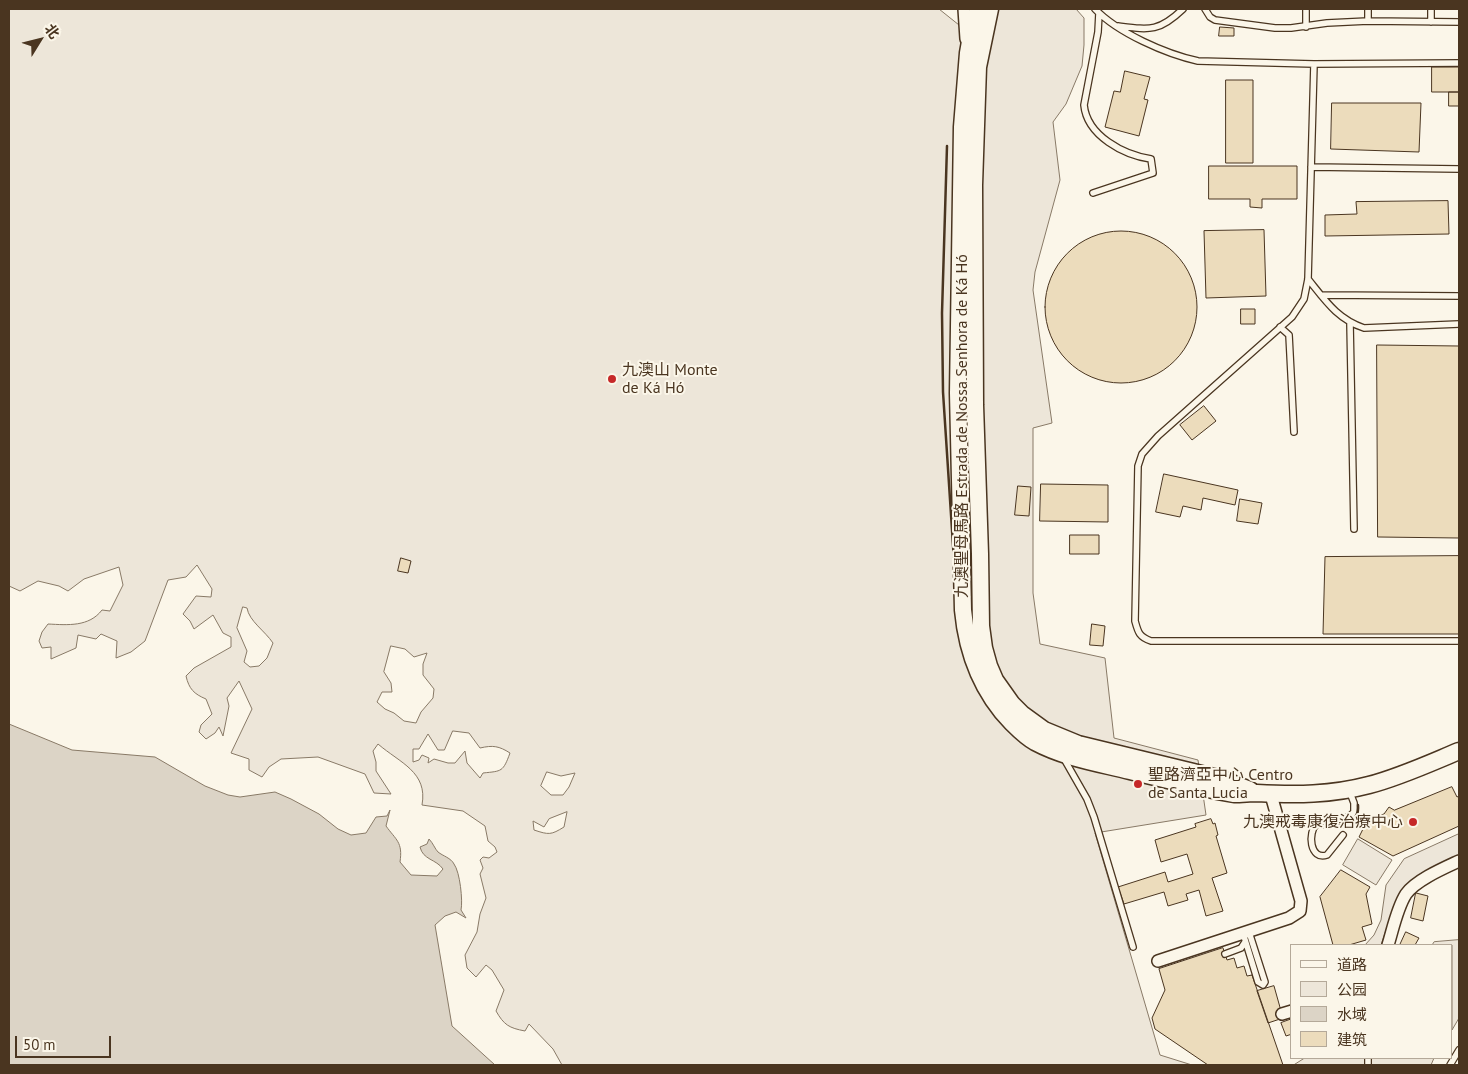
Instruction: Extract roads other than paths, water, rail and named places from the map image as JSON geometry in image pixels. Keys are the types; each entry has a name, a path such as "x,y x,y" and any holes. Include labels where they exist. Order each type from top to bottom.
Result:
{"street":[{"path":"964,9 968,53"},
{"name":"九澳聖母馬路 Estrada de Nossa Senhora de Ká Hó","path":"978,9 968,53 962,127 958,393 963,610 966,634 982,683 997,706 1019,730 1033,741 1061,753 1103,766 1217,791 1242,794 1309,795 1348,789 1370,785 1459,751"},
{"name":"九澳聖母馬路 Estrada de Nossa Senhora de Ká Hó","path":"990,9 978,67 974,185 975,405 981,626 984,648 995,680 1012,704 1044,730 1078,744 1218,778 1264,794"},
{"path":"1044,730 1057,744 1061,753"},
{"path":"1158,960 1246,936 1295,916 1300,911 1301,906 1264,794"},
{"path":"1388,944 1405,895 1411,888 1459,861"}],"lane":[{"path":"1114,25 1141,29 1156,27 1167,23 1183,9"},
{"path":"1205,9 1210,17 1215,20 1275,28 1306,27 1334,22 1459,22"},
{"path":"1306,9 1306,27"},
{"path":"1368,9 1368,21"},
{"path":"1431,9 1431,22"},
{"path":"1097,11 1114,25 1150,44 1181,57 1198,61 1314,64 1459,63"},
{"path":"1093,193 1152,173 1152,159 1137,157 1113,145 1096,130 1085,116 1084,105 1098,32 1097,11"},
{"path":"1314,64 1308,279 1304,300 1292,317 1158,436 1142,454 1138,466 1136,621 1138,632 1143,638 1151,641 1459,641"},
{"path":"1311,167 1459,169"},
{"path":"1308,279 1341,317 1350,323 1364,328 1459,324"},
{"path":"1321,295 1459,296"},
{"path":"1350,323 1354,529"},
{"path":"1280,327 1290,335 1294,432"},
{"path":"1061,753 1087,799 1094,817 1133,947"},
{"path":"1343,835 1327,855 1318,855 1311,843 1314,828 1318,823 1324,820 1344,820 1354,812 1354,803 1348,789"},
{"path":"1241,948 1246,936"},
{"path":"1246,936 1265,982 1263,985 1258,982 1248,951 1246,936"},
{"path":"1225,954 1241,948 1248,951"},
{"path":"1450,1065 1459,1050"}],"water":[{"path":"9,724 72,750 155,757 205,786 228,795 240,797 275,792 319,814 338,829 351,835 366,833 376,817 387,816 390,810 386,826 400,846 400,862 411,875 437,876 443,869 424,855 420,847 427,844 429,839 438,852 451,860 456,868 462,900 461,910 466,918 456,912 445,916 435,925 452,1026 495,1065 9,1065"}],"place":[{"name":"九澳山 Monte de Ká Hó","path":"612,379"},
{"name":"聖路濟亞中心 Centro de Santa Lucia","path":"1138,784"},
{"name":"九澳戒毒康復治療中心","path":"1413,822"}]}
